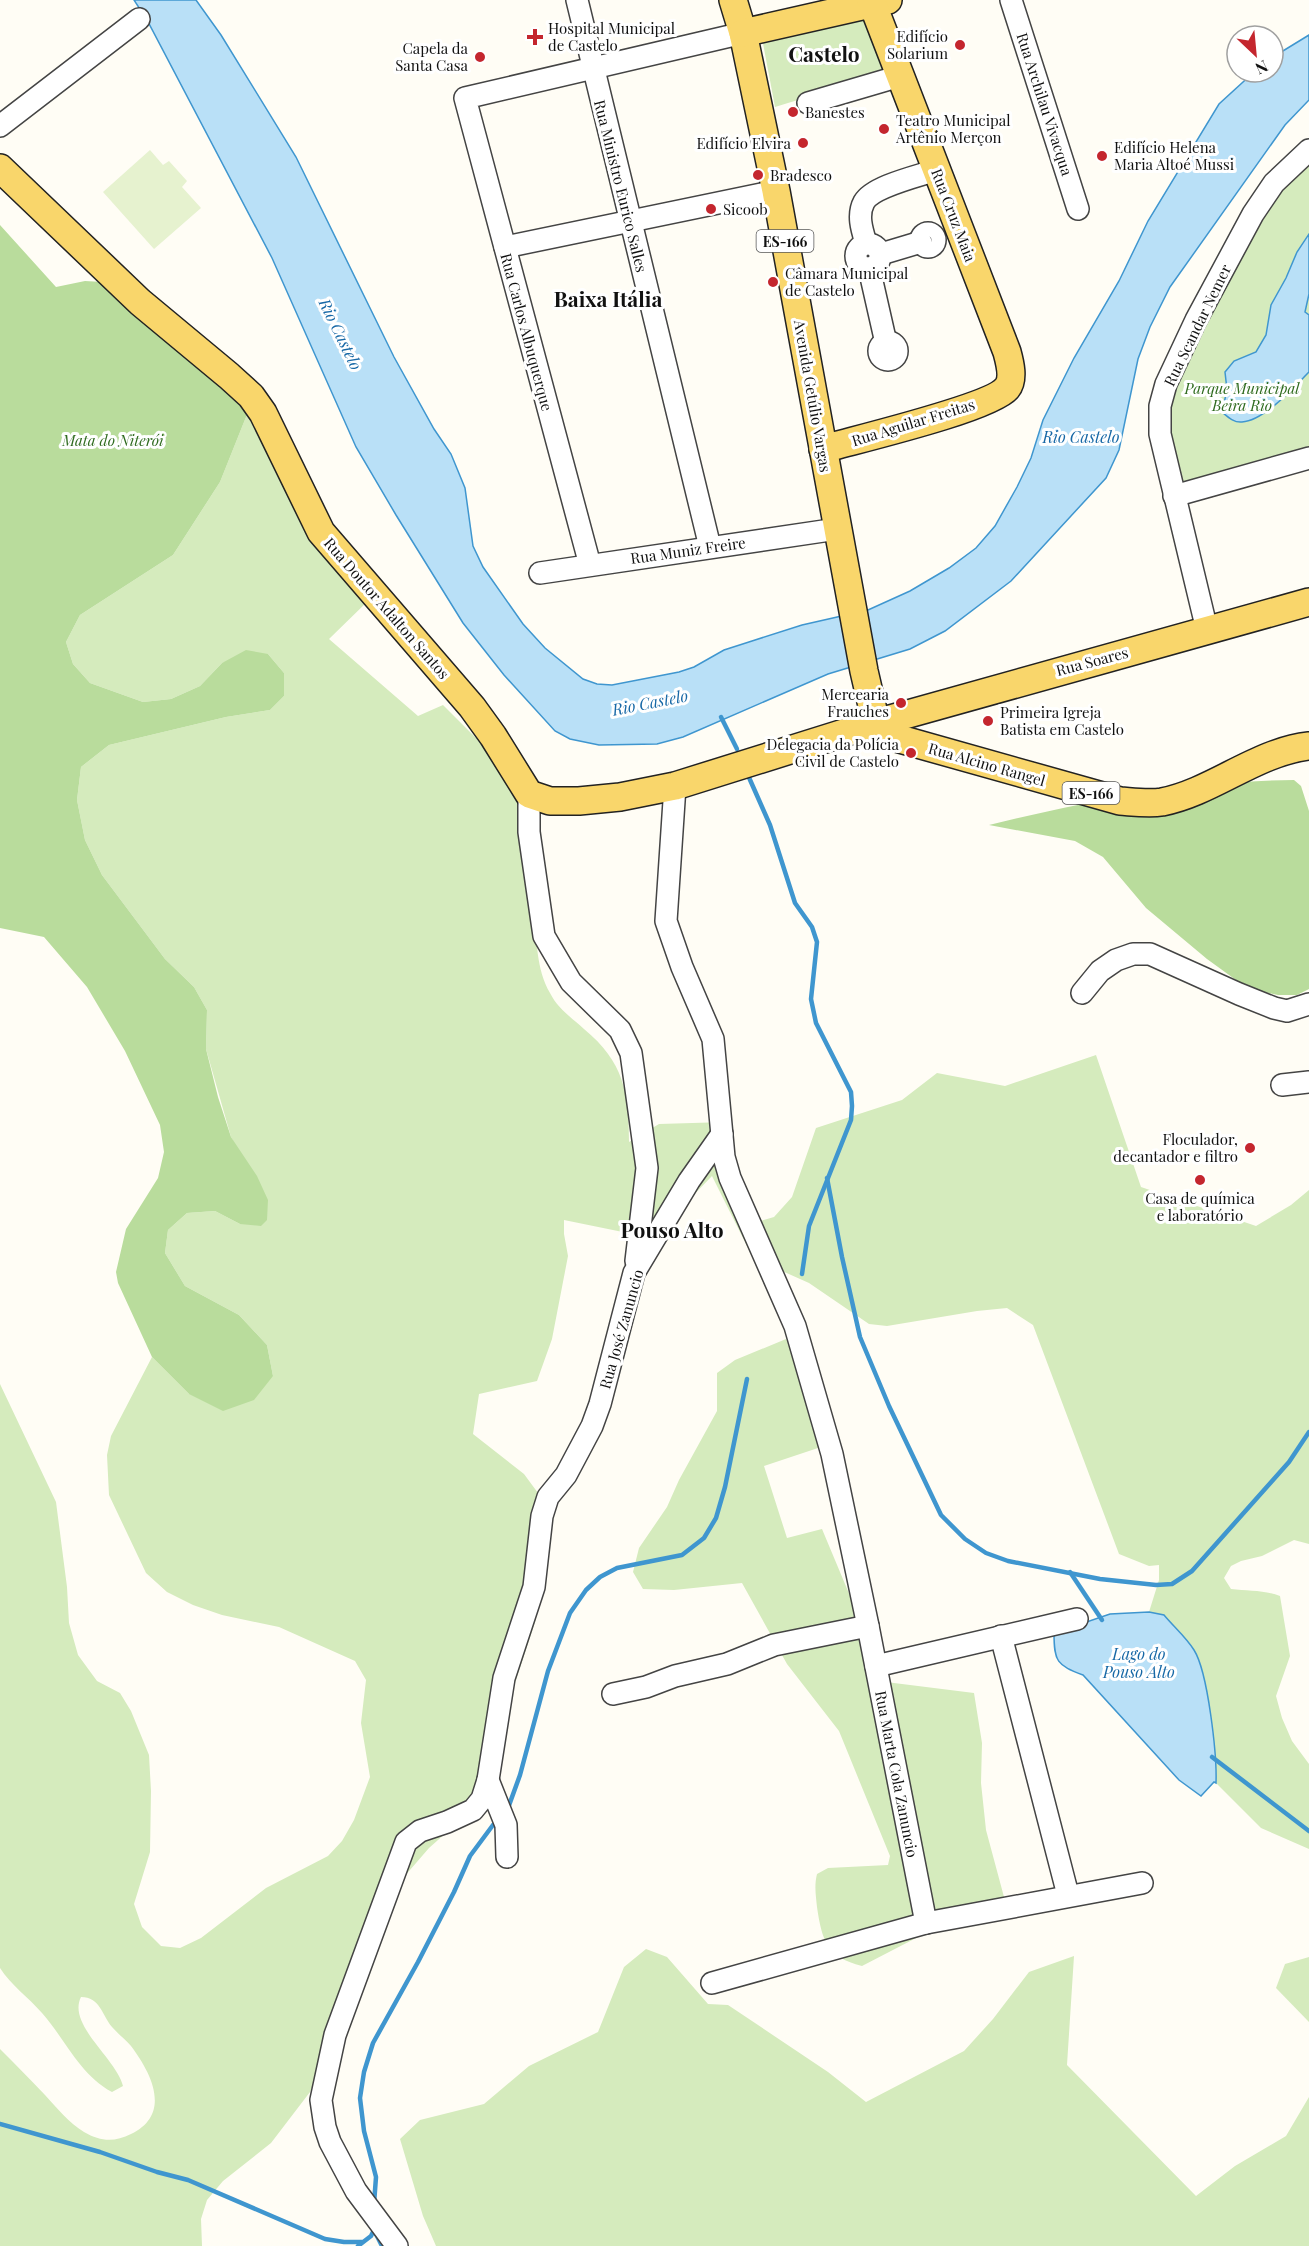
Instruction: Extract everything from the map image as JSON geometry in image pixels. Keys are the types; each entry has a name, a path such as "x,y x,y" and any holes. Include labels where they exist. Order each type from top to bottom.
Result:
{"main road":[{"name":"ES-166","path":"733,0 743,33"},
{"path":"743,33 877,2"},
{"name":"Rua Cruz Maia","path":"877,2 900,76 1007,352 1010,379 1008,386 1002,392"},
{"name":"Avenida Getúlio Vargas","path":"743,33 776,191 850,602 876,723"},
{"name":"Rua Doutor Adalton Santos","path":"0,168 140,302 250,396 263,414 321,532 472,707 529,794"},
{"name":"Rua Aguilar Freitas","path":"823,449 973,407 1002,392"},
{"name":"Rua Soares","path":"876,723 1309,602"},
{"path":"529,794 550,801 579,801 620,797 675,786 876,723"},
{"name":"Rua Alcino Rangel","path":"876,723 882,734 1120,801 1142,803 1162,802 1185,795 1251,763 1299,747 1309,746"}],"street":[{"name":"Rua Ministro Eurico Salles","path":"577,0 710,547"},
{"name":"Rua Archilau Vivacqua","path":"1011,0 1078,209"},
{"path":"0,126 139,19"},
{"path":"592,68 743,33"},
{"name":"Rua Carlos Albuquerque","path":"590,565 465,98 592,68"},
{"path":"808,103 900,76"},
{"name":"Rua Scandar Nemer","path":"1208,630 1160,434 1160,406 1167,384 1196,320 1253,214 1274,183 1309,150"},
{"path":"886,343 872,255 860,216 864,202 871,195 890,186 936,170"},
{"path":"505,247 776,191"},
{"path":"872,255 921,242"},
{"path":"1174,496 1309,458"},
{"name":"Rua Muniz Freire","path":"540,573 837,529"},
{"name":"Rua Marta Cola Zanuncio","path":"675,786 666,921 682,967 713,1039 724,1156 730,1179 795,1326 832,1454 926,1923"},
{"path":"529,794 529,832 544,936 572,982 620,1030 631,1053 647,1168 634,1273"},
{"path":"1082,993 1100,971 1116,960 1133,954 1150,954 1274,1008 1287,1011 1309,1004"},
{"path":"1281,1085 1309,1082"},
{"name":"Rua José Zanuncio","path":"488,1780 504,1678 534,1587 543,1516 548,1497 566,1475 592,1426 600,1404 634,1273 689,1181 722,1134"},
{"path":"876,1666 1077,1619"},
{"path":"613,1694 727,1664 774,1645 868,1626"},
{"path":"1001,1636 1068,1895"},
{"path":"488,1780 506,1825 507,1857"},
{"path":"397,2246 356,2191 335,2151 325,2127 321,2100 335,2035 406,1842 420,1831 473,1810 482,1799 488,1780"},
{"path":"712,1983 926,1923 1142,1882"}],"green space":[{"path":"867,16 889,72 775,107 762,38"},
{"path":"150,150 163,165 169,161 187,181 182,187 201,208 154,249 103,192"},
{"name":"Parque Municipal Beira Rio","path":"1309,162 1309,447 1176,487 1159,421 1202,326 1281,189"},
{"name":"Mata do Niterói","path":"0,225 56,287 85,281 102,282 250,407 220,482 173,555 80,615 66,642 73,664 90,683 143,702 171,699 200,686 222,663 246,650 268,654 284,673 284,696 270,710 226,717 109,745 81,767 77,800 85,840 102,875 165,959 194,987 207,1010 206,1049 218,1097 231,1137 257,1176 268,1200 267,1220 261,1226 240,1224 215,1211 187,1213 168,1230 165,1253 185,1286 239,1315 267,1345 273,1376 254,1400 223,1411 189,1394 152,1357 118,1283 116,1272 126,1229 158,1178 164,1152 160,1125 125,1051 87,987 44,937 0,928"},
{"path":"250,407 369,600 329,639 418,716 443,705 479,741 513,794 522,813 538,954 545,984 557,1004 597,1041 616,1066 622,1080 628,1108 629,1142 659,1124 726,1122 737,1187 757,1222 774,1217 792,1197 816,1128 902,1100 937,1073 1005,1086 1096,1055 1141,1187 1256,1226 1291,1205 1309,1190 1309,1544 1294,1540 1262,1556 1241,1561 1231,1566 1224,1578 1231,1589 1280,1596 1290,1656 1276,1696 1292,1741 1309,1764 1309,1849 1261,1828 1216,1783 1211,1714 1199,1661 1191,1645 1164,1615 1149,1612 1159,1580 1159,1565 1149,1566 1119,1554 1033,1325 1007,1308 887,1326 869,1324 809,1283 753,1258 712,1176 652,1238 564,1220 568,1256 552,1339 537,1381 479,1394 473,1434 524,1474 538,1493 536,1619 483,1780 483,1800 429,1848 384,1900 340,2025 310,2092 271,2143 223,2181 207,2200 201,2219 202,2246 0,2246 0,2049 68,2120 96,2138 114,2140 131,2134 144,2126 155,2105 151,2081 146,2069 131,2046 112,2027 97,2003 81,1997 78,2008 86,2030 119,2075 123,2086 112,2092 91,2076 42,2013 0,1968 0,1384 56,1502 67,1587 69,1623 78,1655 97,1681 120,1693 131,1711 149,1755 150,1852 134,1904 142,1927 161,1946 180,1948 201,1938 266,1888 328,1856 342,1841 354,1820 370,1777 361,1723 366,1680 355,1661 279,1627 222,1615 193,1605 167,1592 146,1573 109,1495 107,1455 111,1436 152,1357 189,1394 273,1376 267,1345 239,1315 185,1286 165,1253 168,1230 187,1213 215,1211 240,1224 239,1152 231,1137 206,1049 207,1010 194,987 165,959 102,875 85,840 77,800 81,767 109,745 226,717 270,710 284,696 284,673 268,654 222,663 200,686 171,699 143,702 90,683 73,664 66,642 80,615 173,555 220,482"},
{"path":"1294,780 1301,786 1309,811 1309,989 1297,995 1278,995 1247,988 1207,959 1146,908 1103,857 1075,841 989,825 1102,800 1179,788"},
{"path":"786,1339 810,1376 824,1446 764,1466 787,1538 822,1529 886,1682 974,1693 982,1743 981,1783 986,1830 1004,1897 944,1914 918,1937 862,1966 841,1958 828,1946 821,1929 816,1899 817,1874 828,1868 888,1865 890,1856 839,1731 787,1664 742,1583 674,1590 643,1589 633,1572 639,1548 667,1507 679,1480 717,1411 717,1373 735,1360"},
{"path":"646,1949 667,1957 708,2004 728,2005 828,2072 866,2102 964,2051 993,2019 1029,1972 1074,1956 1067,2065 1196,2196 1235,2166 1286,2136 1309,2097 1309,2246 436,2246 423,2216 400,2139 420,2120 484,2104 529,2066 598,2032 624,1967"},
{"path":"1309,1957 1309,2022 1276,1988 1285,1964"}],"water":[{"name":"Rio Castelo","path":"134,0 196,0 221,35 296,157 394,357 434,429 451,454 465,488 473,546 483,567 523,624 545,648 583,679 597,684 612,685 679,672 694,667 724,650 802,625 868,610 910,591 949,568 976,548 995,526 1017,487 1031,458 1043,420 1074,358 1119,281 1148,221 1219,104 1241,84 1285,84 1285,50 1309,35 1309,100 1285,125 1170,287 1150,327 1138,359 1119,450 1106,478 1011,581 945,631 910,649 828,674 683,737 657,744 599,745 570,739 555,731 504,675 463,623 356,447 272,258 147,20"},
{"path":"1309,234 1309,294 1305,312 1309,315 1309,372 1260,416 1242,422 1234,421 1222,412 1227,390 1225,372 1234,361 1256,352 1266,335 1271,305 1297,252"},
{"name":"Lago do Pouso Alto","path":"1149,1612 1164,1615 1194,1650 1199,1661 1213,1734 1216,1783 1214,1782 1201,1796 1179,1780 1083,1675 1062,1665 1056,1656 1054,1633 1110,1614"}],"waterway":[{"path":"721,717 737,749"},
{"path":"747,773 770,825 795,903 812,927 817,942 811,999 816,1023 851,1092 851,1120 809,1226 802,1274"},
{"path":"827,1178 860,1337 889,1406 941,1515 965,1539 986,1553 1008,1561 1100,1579 1156,1585 1172,1584 1192,1571 1289,1462 1309,1432"},
{"path":"507,1811 520,1775 548,1671 570,1613 586,1590 600,1577 617,1568 682,1555 704,1538 716,1518 725,1487 747,1379"},
{"path":"1070,1572 1102,1620"},
{"path":"1212,1757 1309,1831"},
{"path":"374,2204 376,2177 364,2131 360,2098 364,2072 373,2043 418,1962 470,1856 493,1825"},
{"path":"0,2124 188,2180 325,2239 362,2242"},
{"path":"373,2228 382,2246"},
{"path":"358,2246 373,2232"}],"place":[{"name":"Hospital Municipal de Castelo","path":"535,37"},
{"name":"Edifício Solarium","path":"960,45"},
{"name":"Capela da Santa Casa","path":"480,57"},
{"name":"Banestes","path":"793,112"},
{"name":"Teatro Municipal Artênio Merçon","path":"884,129"},
{"name":"Edifício Elvira","path":"803,143"},
{"name":"Edifício Helena Maria Altoé Mussi","path":"1102,156"},
{"name":"Bradesco","path":"758,175"},
{"name":"Sicoob","path":"711,209"},
{"name":"Câmara Municipal de Castelo","path":"773,282"},
{"name":"Mercearia Frauches","path":"901,703"},
{"name":"Primeira Igreja Batista em Castelo","path":"988,721"},
{"name":"Delegacia da Polícia Civil de Castelo","path":"911,753"},
{"name":"Floculador, decantador e filtro","path":"1250,1148"},
{"name":"Casa de química e laboratório","path":"1200,1180"}],"district":[{"name":"Castelo","path":"824,53"},
{"name":"Baixa Itália","path":"608,298"},
{"name":"Pouso Alto","path":"672,1229"}]}
